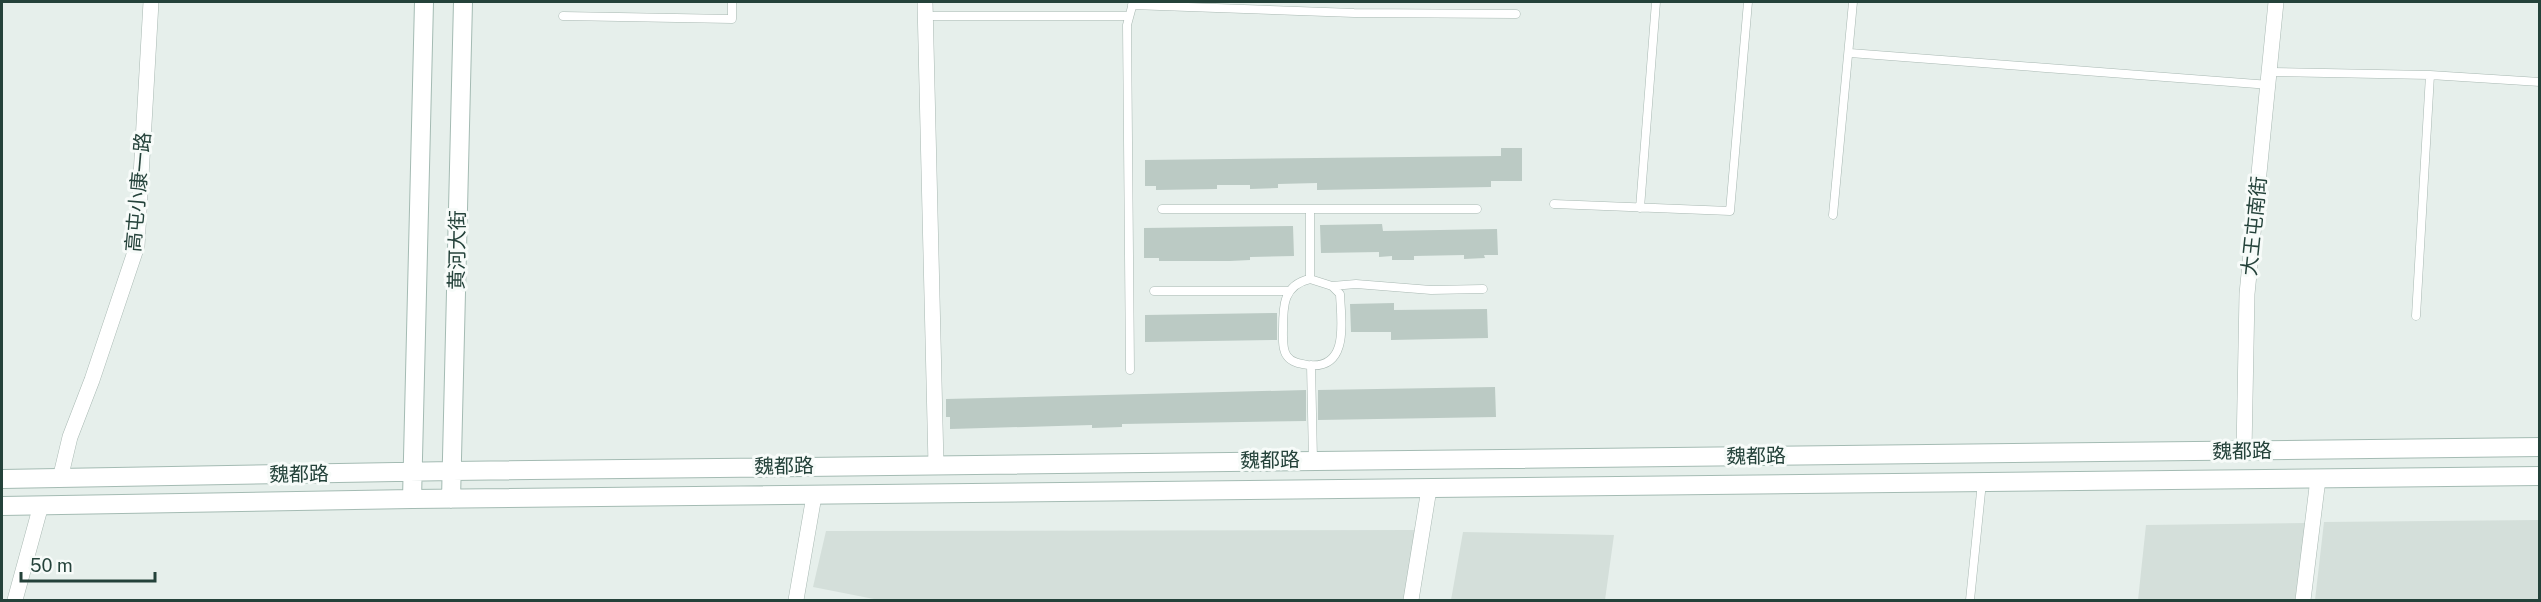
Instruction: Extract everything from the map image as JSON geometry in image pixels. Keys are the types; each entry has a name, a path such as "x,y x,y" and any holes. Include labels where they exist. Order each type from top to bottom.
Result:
{"main road":[{"name":"黄河大街","path":"412,499 424,2"},
{"name":"黄河大街","path":"451,499 463,2"},
{"name":"魏都路","path":"2,479 414,471 2540,447"},
{"name":"魏都路","path":"2,506 412,499 2540,476"}],"street":[{"name":"高屯小康一路","path":"60,479 70,437 92,380 137,246 151,2"},
{"name":"大王屯南街","path":"2244,451 2247,294 2276,2"},
{"path":"925,9 936,465"},
{"path":"2303,600 2318,479"},
{"path":"1411,600 1429,489"},
{"path":"796,600 814,496"},
{"path":"15,600 41,506"}],"lane":[{"path":"563,16 732,19 732,2"},
{"path":"1640,208 1656,2"},
{"path":"1554,204 1730,211 1748,2"},
{"path":"1833,215 1853,2"},
{"path":"1130,370 1128,37 1133,3 1354,13 1516,14"},
{"path":"925,9 1130,16"},
{"path":"1850,53 2270,78 2430,75 2540,82"},
{"path":"2416,316 2430,75"},
{"path":"1162,209 1477,209"},
{"path":"1310,209 1310,279"},
{"path":"1332,286 1340,294 1341,347 1336,355 1325,362 1311,365 1295,363 1288,357 1283,347 1283,307 1288,291 1299,281 1310,279 1332,286 1356,284 1431,290 1483,288"},
{"path":"1154,291 1288,291"},
{"path":"1311,365 1313,460"},
{"path":"1970,600 1982,482"}],"shaded area":[{"path":"2539,520 2539,600 2315,600 2324,522"},
{"path":"2306,523 2295,600 2138,600 2146,525"},
{"path":"1416,530 1404,600 879,600 813,587 826,531"},
{"path":"1463,532 1614,535 1605,600 1451,600"}],"building":[{"path":"1501,148 1522,148 1522,181 1491,181 1491,187 1317,190 1317,183 1278,184 1278,188 1250,189 1250,185 1217,185 1217,189 1156,190 1156,186 1145,186 1145,160 1501,156"},
{"path":"1382,224 1383,231 1497,229 1498,255 1464,259 1464,255 1414,256 1414,260 1392,260 1392,256 1379,257 1379,252 1321,253 1320,225"},
{"path":"1293,226 1294,256 1250,257 1250,260 1230,261 1159,261 1159,258 1144,258 1144,228"},
{"path":"1394,303 1394,310 1487,309 1488,338 1391,340 1391,332 1351,332 1350,304"},
{"path":"1277,313 1277,340 1145,342 1145,315"},
{"path":"1495,387 1496,417 1318,420 1318,390"},
{"path":"1306,390 1306,421 1122,424 1122,427 1092,428 1092,425 950,429 950,417 946,417 946,399"}]}
